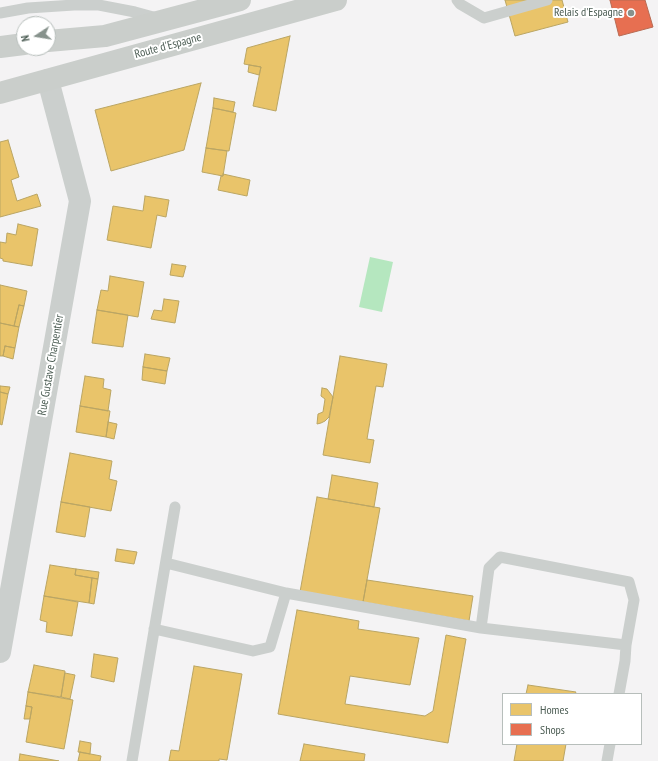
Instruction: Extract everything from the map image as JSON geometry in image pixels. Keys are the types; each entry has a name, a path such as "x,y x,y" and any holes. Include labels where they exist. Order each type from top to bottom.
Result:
{"main road":[{"path":"56,40 105,36 240,0"},
{"name":"Route d'Espagne","path":"0,93 336,0"},
{"path":"0,47 16,45"}],"street":[{"name":"Rue Gustave Charpentier","path":"0,652 80,201 48,80"}],"lane":[{"path":"458,0 460,4 484,18 547,0"},
{"path":"0,13 28,8 99,5 135,12 164,20"},
{"path":"132,761 175,507"},
{"path":"481,628 489,568 500,557 629,582 634,600 619,693"},
{"path":"166,563 286,593 481,628 626,645"},
{"path":"154,629 253,651 270,647 286,593"},
{"path":"607,761 610,745"}],"shaded area":[{"path":"370,257 393,262 382,312 359,307"}],"building: Homes":[{"path":"505,0 562,0 568,22 515,36"},
{"path":"290,36 276,111 253,106 261,67 244,64 247,48"},
{"path":"249,65 261,67 259,75 248,72"},
{"path":"201,83 184,150 111,171 95,110"},
{"path":"214,98 235,102 233,112 213,108"},
{"path":"213,108 236,113 229,151 206,148"},
{"path":"8,140 19,177 11,180 17,201 37,194 41,206 0,217 0,142"},
{"path":"206,148 227,151 223,176 202,172"},
{"path":"223,174 250,180 247,196 218,190 221,176 223,176"},
{"path":"145,196 169,200 166,217 157,215 151,248 107,240 113,206 143,211"},
{"path":"18,224 38,229 32,266 3,261 3,259 0,258 0,242 6,243 7,233 16,235"},
{"path":"172,264 186,266 183,277 170,275"},
{"path":"110,276 144,282 138,317 97,310 101,290 108,291"},
{"path":"0,285 27,291 24,306 19,305 14,326 0,323"},
{"path":"164,299 179,301 175,323 151,319 154,310 162,311"},
{"path":"19,305 24,306 19,327 14,326"},
{"path":"97,310 128,315 123,347 92,343"},
{"path":"0,323 19,327 15,348 5,346 3,356 0,356"},
{"path":"5,346 15,348 13,359 3,356"},
{"path":"145,354 170,358 167,371 143,367"},
{"path":"340,356 387,364 383,387 376,386 367,439 374,440 370,463 323,455"},
{"path":"143,367 167,371 165,384 142,380"},
{"path":"85,376 104,379 103,388 111,390 108,411 80,406"},
{"path":"0,386 10,387 8,394 0,392"},
{"path":"322,388 327,389 333,397 329,417 325,421 317,424 318,414 323,412 325,399 321,396"},
{"path":"0,392 8,394 2,425 0,424"},
{"path":"80,406 110,411 106,437 76,432"},
{"path":"108,422 117,424 114,439 106,437"},
{"path":"70,453 112,461 109,479 117,481 111,511 61,502"},
{"path":"332,475 378,483 374,507 328,499"},
{"path":"317,497 380,508 363,602 300,592"},
{"path":"61,502 90,507 85,537 56,532"},
{"path":"117,549 137,552 134,564 115,561"},
{"path":"50,565 76,569 75,575 92,578 89,603 44,596"},
{"path":"76,569 99,572 98,579 75,575"},
{"path":"92,578 98,579 94,604 89,603"},
{"path":"367,580 473,596 469,621 363,602"},
{"path":"44,596 78,602 72,636 46,632 47,622 40,620"},
{"path":"297,610 359,621 358,629 419,638 410,685 350,676 345,704 425,716 433,711 446,635 466,639 448,743 278,714"},
{"path":"94,654 118,658 114,682 91,677"},
{"path":"34,665 65,671 61,697 28,692"},
{"path":"194,666 242,674 227,760 169,761 171,750 179,751"},
{"path":"65,673 75,675 70,699 61,697"},
{"path":"528,685 576,692 576,693 526,693"},
{"path":"28,692 73,700 64,749 26,742 32,707 26,706"},
{"path":"26,706 32,707 30,719 24,719"},
{"path":"80,741 91,743 90,754 78,752"},
{"path":"304,744 365,754 364,761 300,761"},
{"path":"517,745 566,745 563,761 514,761"},
{"path":"80,752 101,756 100,761 78,761"},
{"path":"20,754 59,761 19,761"}],"building: Shops":[{"name":"Relais d'Espagne","path":"610,0 645,0 653,27 619,36"}],"place":[{"name":"Relais d'Espagne","path":"631,13"}]}
